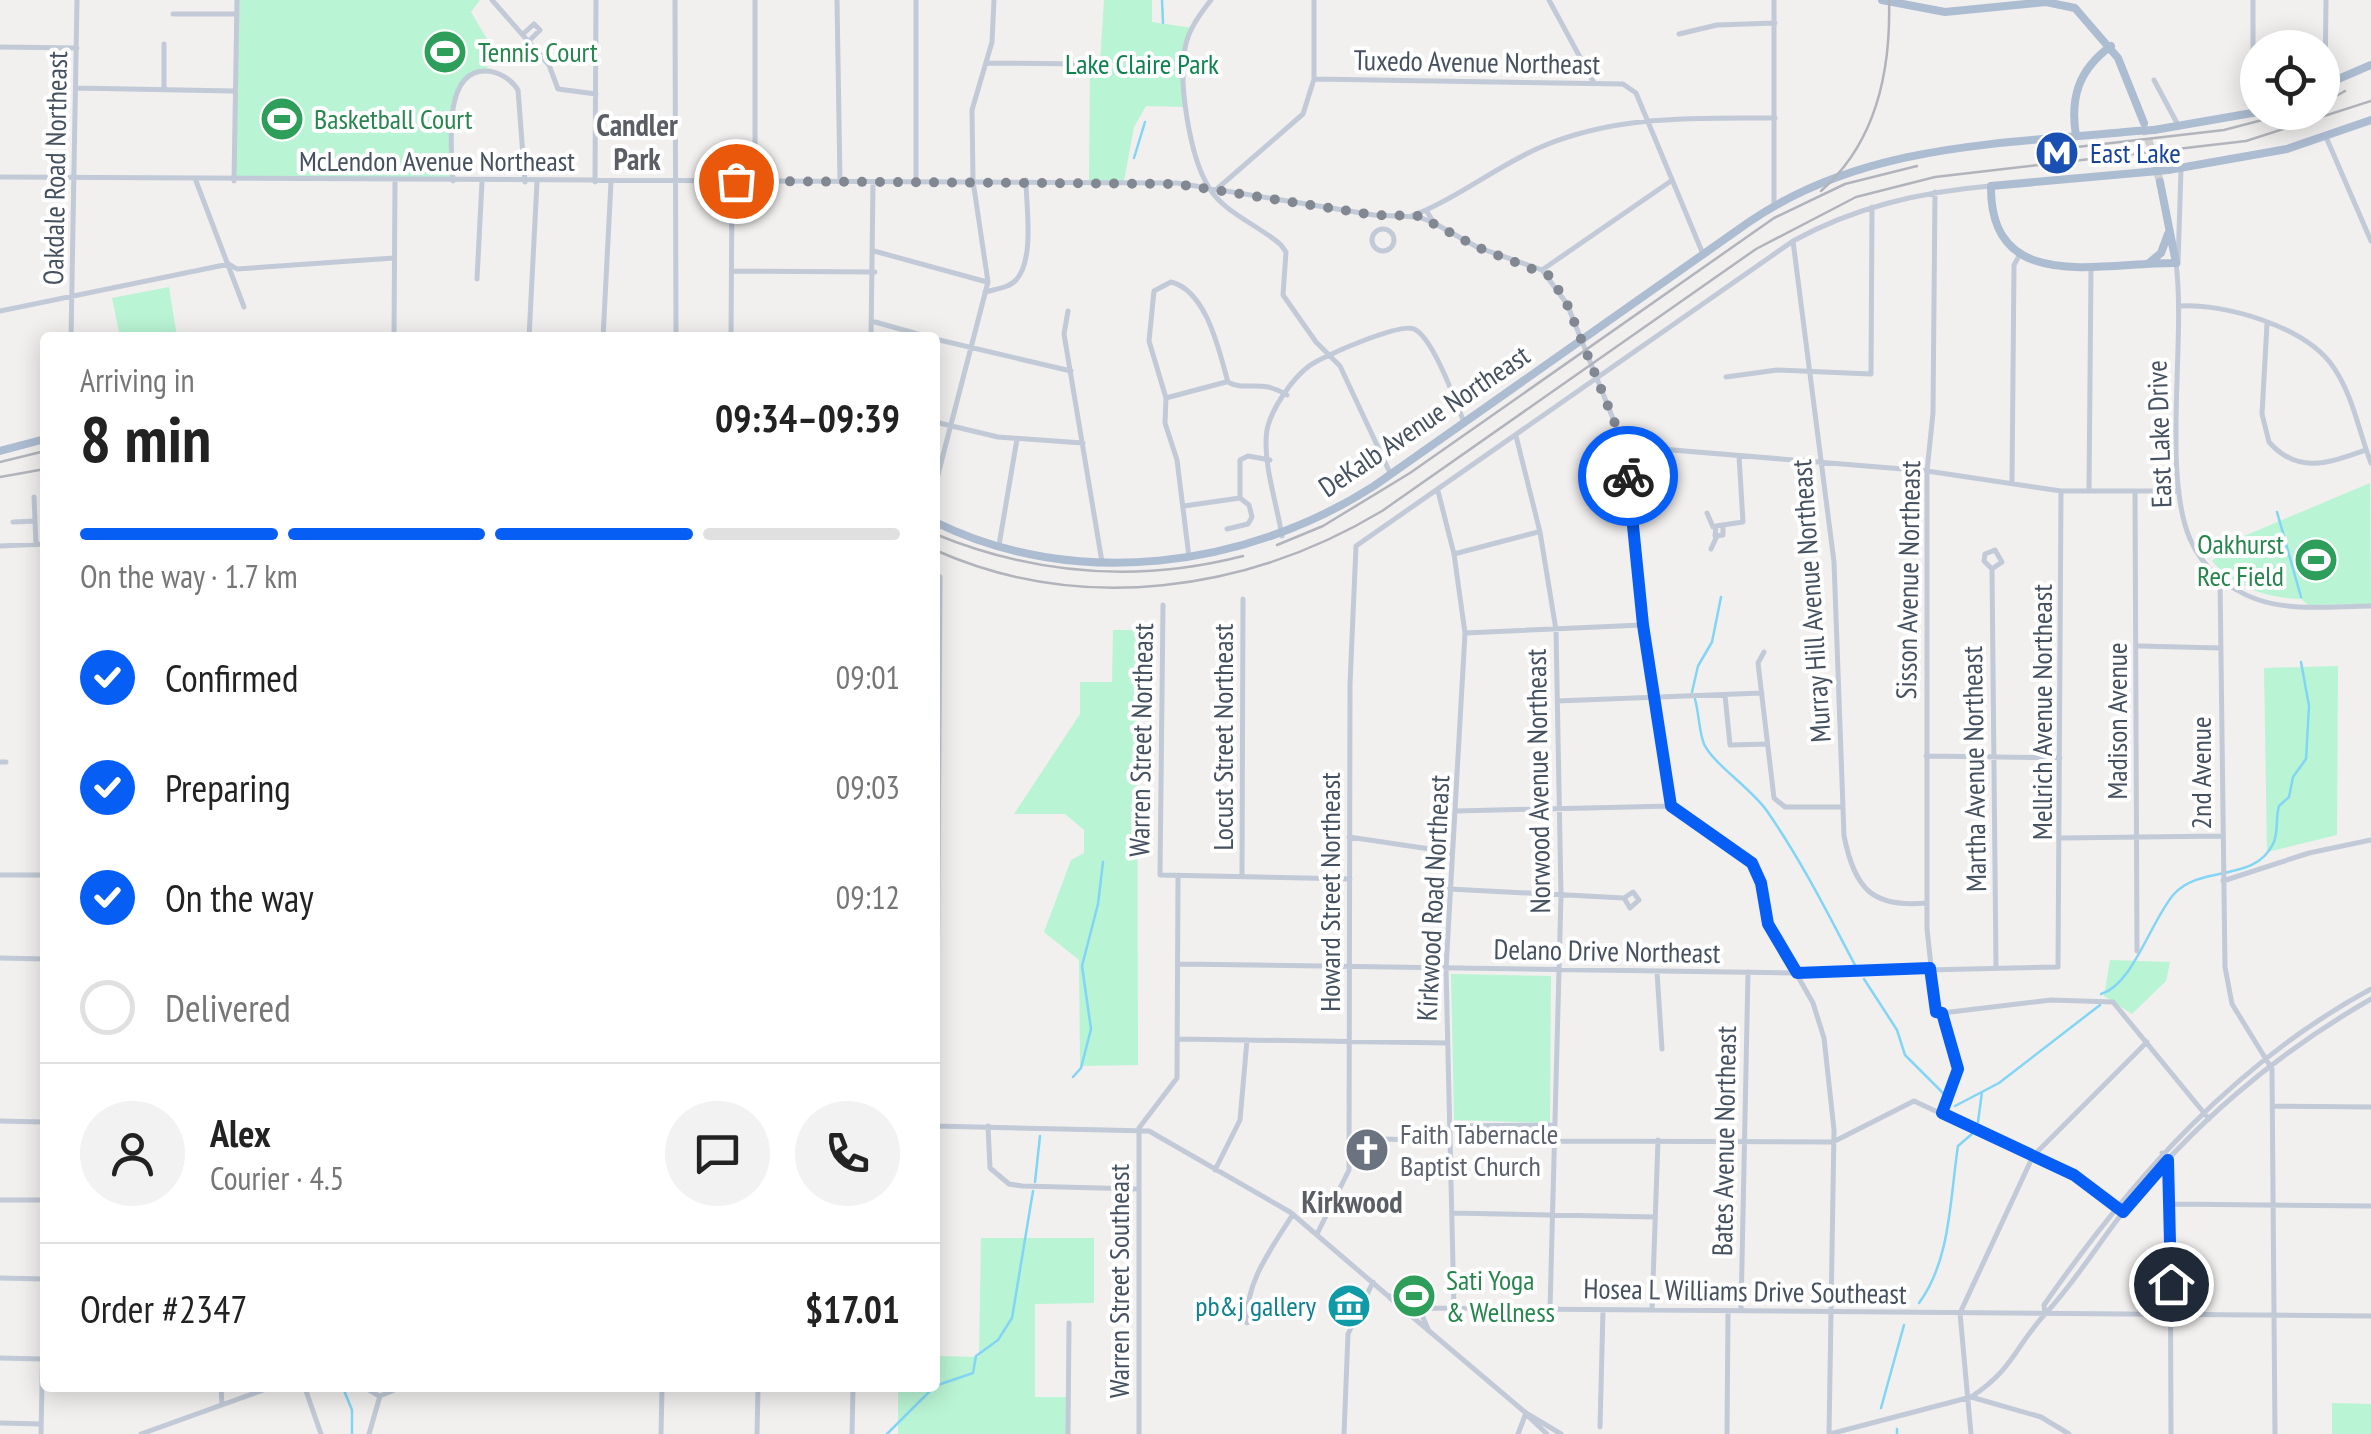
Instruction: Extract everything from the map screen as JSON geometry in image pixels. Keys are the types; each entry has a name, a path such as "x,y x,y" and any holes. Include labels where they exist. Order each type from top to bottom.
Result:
{"main road":[{"path":"1882,0 1927,10 1964,12 2055,1 2074,4 2110,46 2144,123"},
{"path":"2076,136 2073,103 2078,83 2091,63 2110,46"},
{"path":"2340,79 2371,64"},
{"name":"DeKalb Avenue Northeast","path":"940,524 999,548 1042,557 1102,562 1227,552 1282,536 1341,508 1774,205 1835,177 1926,152 2154,130 2240,116"},
{"path":"2176,265 2045,264 2019,256 2000,239 1993,224 1991,186 2181,169 2326,137 2371,120"},
{"name":"East Lake Drive","path":"2160,182 2176,265"},
{"path":"2145,266 2166,245 2170,228"},
{"path":"0,451 40,440"}],"street":[{"name":"Oakdale Road Northeast","path":"71,332 78,0"},
{"path":"234,181 237,0"},
{"path":"492,0 549,64 558,90 596,94"},
{"path":"595,182 596,0"},
{"path":"675,0 676,332"},
{"path":"755,0 755,182"},
{"path":"837,0 840,182"},
{"path":"916,0 916,181"},
{"path":"940,470 988,282 973,181 972,110 987,63 994,0"},
{"path":"1211,0 1188,37 1184,58 1186,110 1208,186 1222,202 1282,245 1286,252 1283,295 1332,357 1391,474"},
{"path":"1218,188 1303,114 1314,79 1314,0"},
{"path":"1550,0 1594,83"},
{"path":"1774,0 1774,205"},
{"path":"2253,0 2254,30"},
{"path":"2325,30 2326,0"},
{"path":"172,14 236,14"},
{"path":"1679,34 1717,26 1775,23"},
{"path":"523,34 534,24 540,30 529,41"},
{"path":"164,44 164,88"},
{"path":"0,46 78,48"},
{"path":"987,63 1086,64"},
{"path":"453,181 454,99 467,78 485,71 504,76 518,90 524,182"},
{"name":"Tuxedo Avenue Northeast","path":"1314,79 1624,84 1636,94 1646,120"},
{"path":"2154,80 2172,106 2179,127"},
{"path":"76,88 235,91"},
{"name":"McLendon Avenue Northeast","path":"0,178 1026,180 1208,186 1382,216 1423,216 1540,148 1646,120 1774,118"},
{"path":"1646,120 1703,254"},
{"path":"2326,137 2371,241"},
{"path":"2176,265 2182,254 2181,169"},
{"path":"985,292 1012,284 1019,276 1025,248 1026,180"},
{"path":"196,181 244,308"},
{"path":"394,332 395,181"},
{"path":"477,279 482,181"},
{"path":"732,181 732,332"},
{"path":"1542,270 1671,181"},
{"path":"529,332 537,182"},
{"path":"603,332 612,182"},
{"path":"872,332 873,182"},
{"path":"1438,491 1793,241 1872,207 1934,192 1991,186"},
{"name":"Sisson Avenue Northeast","path":"1934,192 1933,413 1926,471 1926,903 1936,1012 1942,1013 1958,1069 1942,1113"},
{"path":"1726,377 1811,370 1871,374 1872,207"},
{"path":"1382,216 1382,229"},
{"path":"1423,216 1477,247 1542,270 1558,288 1581,340 1624,446 1643,625 1671,806"},
{"path":"1382,229 1394,236 1391,248 1382,250 1371,244 1372,235 1382,229"},
{"name":"Murray Hill Avenue Northeast","path":"1793,241 1834,562 1842,806 1848,855 1874,897 1886,904 1926,903"},
{"path":"874,251 988,282"},
{"path":"2012,482 2014,265 2019,256"},
{"path":"0,311 228,264 237,269 394,258"},
{"path":"2089,490 2091,265"},
{"name":"East Lake Drive","path":"2176,265 2179,491 2190,540 2220,580 2258,600 2283,606 2371,606"},
{"path":"733,271 875,272"},
{"path":"1189,556 1184,506 1165,423 1166,398 1149,341 1151,295 1164,284 1185,288 1206,317 1228,382 1234,386 1270,384 1286,394"},
{"path":"2179,306 2224,308 2267,324 2300,339 2332,364 2371,463"},
{"path":"1068,311 1064,334 1102,562"},
{"path":"874,322 912,332"},
{"path":"2267,324 2262,414 2268,442 2301,464 2332,462 2366,450"},
{"path":"1282,536 1268,426 1286,394 1311,364 1389,328 1412,327 1420,332 1440,368 1464,423"},
{"path":"940,339 1071,371"},
{"path":"1166,398 1228,382"},
{"path":"940,423 1017,439 1082,442"},
{"name":"Norwood Avenue Northeast","path":"1516,436 1540,532 1556,630 1561,895 1550,1310"},
{"path":"999,548 1017,439"},
{"path":"1624,446 1926,471 2061,490 2179,491"},
{"path":"1227,529 1251,522 1251,508 1240,498 1240,460 1248,456 1270,460"},
{"path":"1713,528 1744,522 1739,456"},
{"name":"Mellrich Avenue Northeast","path":"2061,490 2061,933"},
{"name":"Howard Street Northeast","path":"1316,1234 1348,1178 1352,567 1358,544 1438,491"},
{"name":"Kirkwood Road Northeast","path":"1438,491 1454,554 1466,633 1446,969 1454,1309"},
{"name":"Madison Avenue","path":"2135,491 2136,951"},
{"path":"34,497 36,544"},
{"path":"1184,506 1240,498"},
{"path":"1708,513 1717,536"},
{"path":"13,522 35,521"},
{"path":"1711,549 1717,536 1722,535 1722,526"},
{"path":"1454,554 1540,532"},
{"path":"0,546 40,544"},
{"name":"Martha Avenue Northeast","path":"1992,569 1996,968"},
{"name":"2nd Avenue","path":"2220,580 2225,967 2232,1004 2271,1070"},
{"name":"Locust Street Northeast","path":"1242,876 1243,599"},
{"name":"Warren Street Northeast","path":"1140,1128 1177,1078 1178,877 1160,875 1163,605"},
{"path":"1466,633 1643,625"},
{"path":"2137,646 2220,648"},
{"path":"1764,652 1758,663 1774,798 1781,806 1842,806"},
{"path":"1557,701 1762,693"},
{"path":"1724,694 1730,745 1768,744"},
{"path":"1926,756 2060,758"},
{"path":"1456,811 1671,806 1752,863 1761,883 1768,924 1797,973 1824,1038 1832,1142 1830,1434 1970,1396 1988,1385 2017,1357 2123,1212 2168,1160 2209,1120 2271,1070 2371,999"},
{"path":"2062,838 2222,836"},
{"path":"1349,837 1452,852"},
{"path":"2223,877 2371,840"},
{"path":"0,874 40,875"},
{"path":"1178,877 1350,879"},
{"path":"1449,889 1624,898"},
{"name":"Delano Drive Northeast","path":"1179,964 1797,973 2058,967 2061,933"},
{"path":"0,958 40,959"},
{"path":"1656,971 1662,1049"},
{"name":"Bates Avenue Northeast","path":"1741,1311 1748,972"},
{"path":"2045,1314 2044,1304 2116,1206 2203,1112 2266,1060 2371,988"},
{"path":"1942,1013 2090,998 2113,1002 2209,1120"},
{"path":"1178,1039 1448,1042"},
{"path":"1215,1170 1240,1120 1247,1040"},
{"path":"1971,1434 1960,1313 2033,1156 2147,1042"},
{"path":"2271,1070 2275,1434"},
{"path":"1554,1141 1832,1142 1908,1102 1942,1113 2074,1175 2123,1212"},
{"path":"2272,1106 2371,1108"},
{"path":"0,1121 40,1122"},
{"path":"1450,1126 1554,1125"},
{"name":"Hosea L Williams Drive Southeast","path":"940,1126 1140,1128 1293,1214 1387,1295 1419,1308 2371,1316"},
{"path":"988,1126 990,1168 1009,1184 1139,1189"},
{"name":"Warren Street Southeast","path":"1139,1434 1140,1128"},
{"path":"1349,1138 1450,1141"},
{"path":"1652,1310 1658,1140"},
{"path":"2162,1153 2170,1173 2171,1434"},
{"path":"0,1200 40,1200"},
{"path":"2170,1204 2371,1206"},
{"path":"1248,1323 1246,1300 1293,1214"},
{"path":"1452,1214 1655,1217"},
{"path":"0,1278 40,1279"},
{"path":"1344,1434 1348,1334 1373,1282"},
{"path":"1387,1295 1547,1434"},
{"path":"1419,1308 1420,1319 1433,1335"},
{"path":"1600,1427 1603,1310"},
{"path":"1727,1434 1728,1311"},
{"path":"1068,1434 1069,1324"},
{"path":"0,1358 40,1359"},
{"path":"1988,1385 1991,1402"},
{"path":"41,1392 41,1434"},
{"path":"221,1392 222,1405"},
{"path":"141,1434 258,1392"},
{"path":"306,1392 321,1434"},
{"path":"373,1392 380,1396"},
{"path":"380,1396 390,1392"},
{"path":"661,1434 662,1392"},
{"path":"757,1434 758,1392"},
{"path":"852,1392 852,1434"},
{"path":"369,1434 380,1396"},
{"path":"1970,1396 2040,1417 2069,1434"},
{"path":"1518,1434 1526,1414"},
{"path":"1526,1414 1561,1434"},
{"path":"0,1424 41,1424"}],"green space":[{"path":"235,0 480,0 471,12 490,44 487,69 471,76 454,99 450,130 452,179 233,179"},
{"name":"Lake Claire Park","path":"1104,0 1152,0 1152,22 1193,28 1185,47 1184,107 1146,106 1134,127 1124,181 1089,180 1090,64 1100,63"},
{"path":"169,287 176,332 119,332 112,298"},
{"path":"2370,483 2371,604 2308,605 2301,599 2264,593 2241,584 2212,561 2237,539"},
{"path":"1113,630 1137,630 1138,1065 1080,1066 1079,960 1044,932 1071,860 1084,853 1084,830 1065,814 1014,814 1080,714 1080,682 1112,682"},
{"path":"2338,666 2337,835 2267,852 2264,668"},
{"path":"2110,960 2170,962 2166,981 2132,1014 2104,996"},
{"path":"1451,974 1551,976 1550,1123 1454,1120"},
{"path":"981,1238 1094,1238 1094,1303 1035,1304 1035,1397 1070,1397 1070,1434 898,1434 898,1392 940,1392 940,1356 979,1357"},
{"path":"2332,1403 2371,1404 2371,1434 2332,1434"}],"waterway":[{"path":"1162,0 1163,23"},
{"path":"1134,158 1145,122"},
{"path":"2277,512 2301,597"},
{"path":"1692,692 1698,666 1712,642 1721,597"},
{"path":"2101,994 2123,978 2174,894 2199,879 2253,864 2273,844 2279,806 2289,797 2293,777 2306,759 2309,706 2301,662"},
{"path":"1695,699 1704,744 1767,811 1855,965"},
{"path":"1073,1077 1081,1068 1091,1029 1082,966 1098,904 1103,862"},
{"path":"1864,979 1897,1030 1905,1055 1944,1094"},
{"path":"1955,1106 1999,1083 2100,1005"},
{"path":"1978,1122 1982,1092"},
{"path":"1919,1303 1930,1286 1943,1248 1958,1146 1973,1133"},
{"path":"1035,1182 1040,1136"},
{"path":"940,1384 973,1373 976,1356 998,1340 1012,1318 1033,1191"},
{"path":"1881,1408 1904,1325"},
{"path":"345,1392 352,1410 352,1434"},
{"path":"887,1434 929,1392"},
{"path":"1897,1429 1897,1434"}],"tunnel":[{"path":"2145,127 2160,182"}],"railway":[{"path":"1821,191 1856,150 1877,103 1887,52 1889,0"},
{"path":"2340,94 2345,91"},
{"path":"940,552 991,570 1047,583 1105,588 1163,585 1220,576 1276,560 1330,539 1382,511 1756,249 1856,197 1935,177 2246,141 2371,101"},
{"path":"2051,150 2240,126"},
{"path":"1277,545 1323,526 1410,473 1774,218 1845,184 1917,166"},
{"path":"0,462 40,452"},
{"path":"0,477 40,470"},
{"path":"940,536 1011,559 1087,570 1165,570 1243,556"}],"way so far":[{"path":"736,181 1195,184 1349,212 1419,216 1477,247 1550,276 1567,304 1624,446 1628,476"}],"place":[{"name":"Tennis Court","path":"445,52"},
{"name":"Basketball Court","path":"282,119"},
{"name":"East Lake","path":"2057,153"},
{"name":"Oakhurst Rec Field","path":"2316,560"},
{"name":"Faith Tabernacle Baptist Church","path":"1367,1150"},
{"name":"Sati Yoga & Wellness","path":"1414,1296"},
{"name":"pb&j gallery","path":"1349,1306"}],"district":[{"name":"Candler Park","path":"637,143"},
{"name":"Kirkwood","path":"1352,1203"}],"route":[{"path":"1628,476 1643,625 1671,806 1742,852 1752,863 1761,883 1768,924 1797,973 1930,968 1936,1012 1942,1013 1958,1069 1942,1113 2074,1175 2123,1212 2168,1160 2171,1284"}]}
